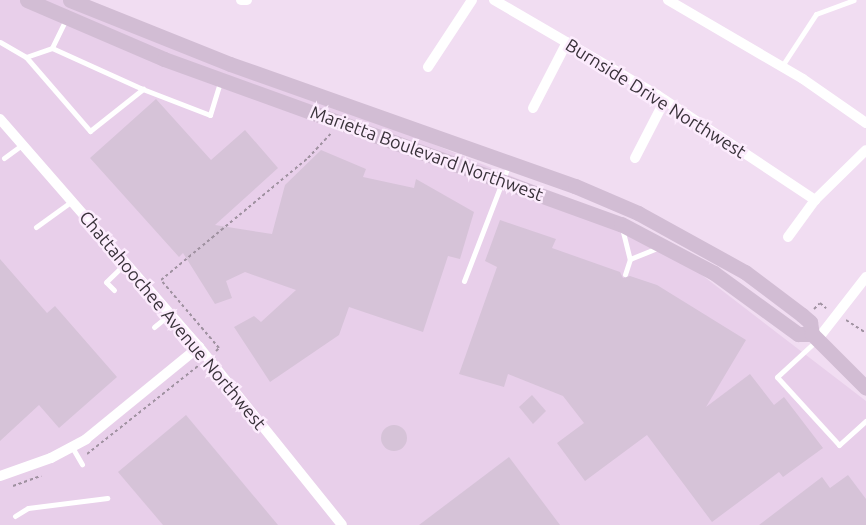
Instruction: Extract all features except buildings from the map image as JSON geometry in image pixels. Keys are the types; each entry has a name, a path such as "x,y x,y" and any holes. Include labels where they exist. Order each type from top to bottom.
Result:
{"main road":[{"name":"Marietta Boulevard Northwest","path":"27,0 221,80 502,179 621,224 737,288 798,334 814,337"},
{"path":"70,0 230,64 575,186 700,245 802,315 810,322 814,337 866,388"}],"street":[{"path":"241,0 247,0"},
{"path":"428,67 471,0"},
{"name":"Burnside Drive Northwest","path":"494,0 665,100 815,200"},
{"path":"668,0 782,66 866,123"},
{"path":"533,108 567,42"},
{"path":"635,158 665,100"},
{"name":"Chattahoochee Avenue Northwest","path":"0,119 199,347 342,525"},
{"path":"788,237 815,200 866,150"},
{"path":"814,337 866,277"},
{"path":"0,476 72,447 115,420 199,347"}],"lane":[{"path":"782,66 816,14 854,0"},
{"path":"52,48 66,18"},
{"path":"0,42 26,57 90,131 143,89"},
{"path":"26,57 52,48 143,89 210,115 221,80"},
{"path":"4,158 22,145"},
{"path":"464,281 510,163"},
{"path":"36,227 72,201"},
{"path":"621,224 630,259 625,274"},
{"path":"630,259 664,246"},
{"path":"114,290 105,282 126,263"},
{"path":"154,327 170,314"},
{"path":"814,337 777,377 840,445 866,421"},
{"path":"72,447 82,464"},
{"path":"15,516 28,508 107,498"}],"path":[{"path":"816,307 823,306"},
{"path":"848,321 866,333"}],"shaded area":[{"path":"0,0 81,0 594,210 698,272 866,401 866,525 0,525"}]}
